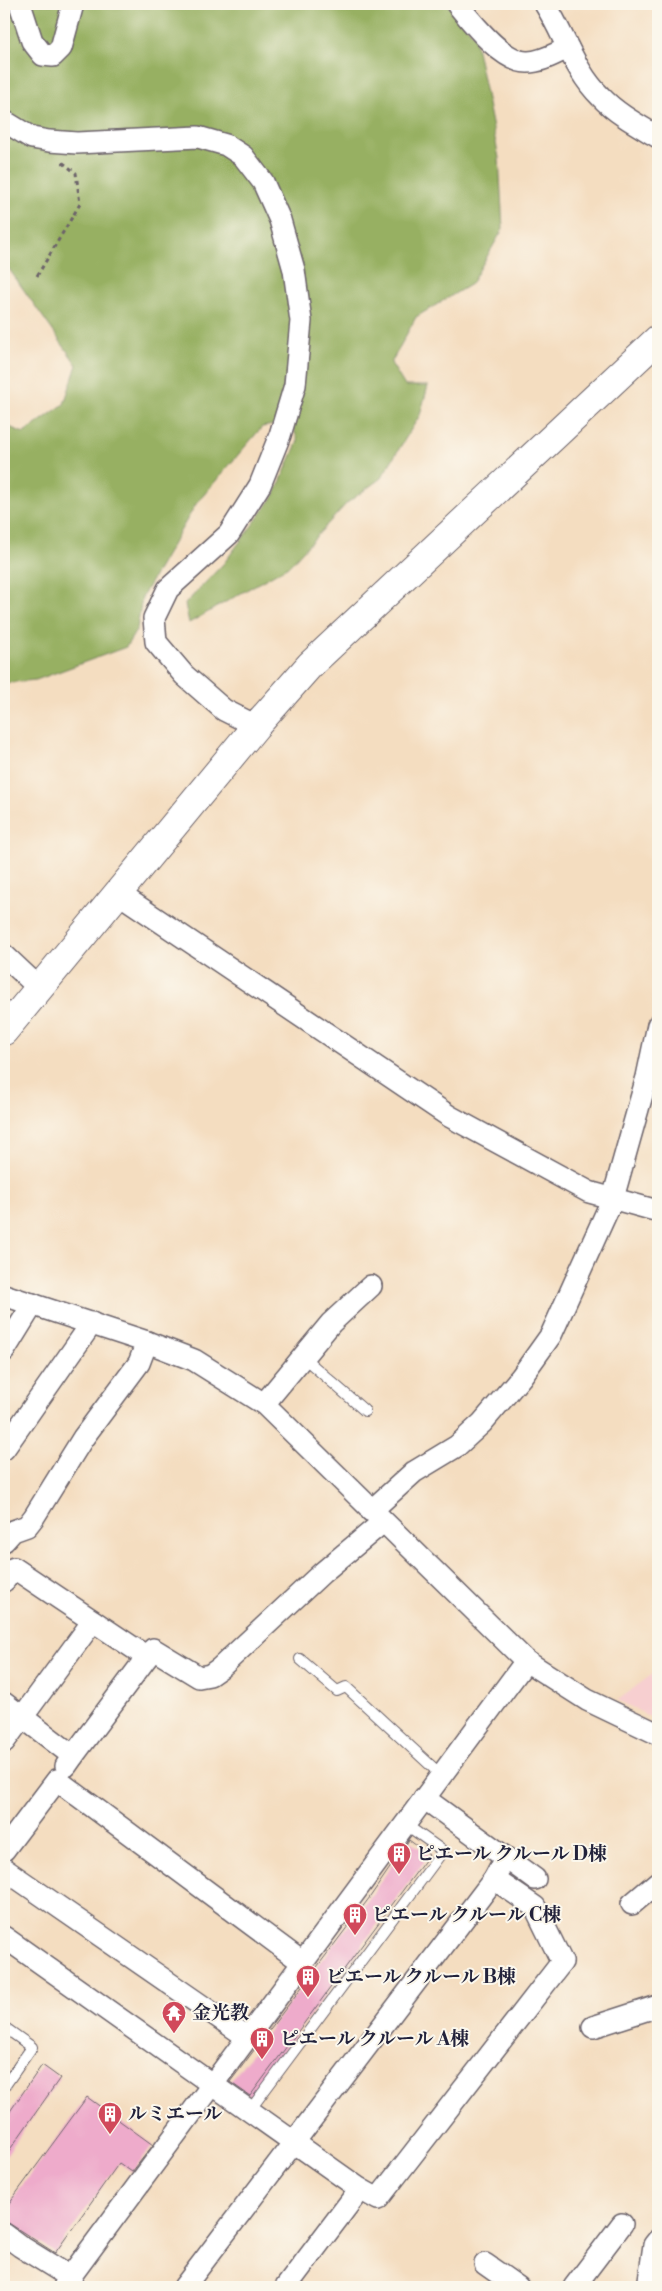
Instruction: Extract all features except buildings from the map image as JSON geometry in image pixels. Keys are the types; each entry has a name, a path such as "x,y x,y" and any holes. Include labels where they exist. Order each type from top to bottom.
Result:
{"street":[{"path":"20,4 32,41 43,55 53,56 61,48 74,4"},
{"path":"457,4 484,37 512,57 526,62 543,59 568,48"},
{"path":"545,4 568,48 599,96 616,111 658,137"},
{"path":"4,122 32,138 49,141 114,142 198,137 226,145 243,156 263,182 280,220 294,270 302,321 295,385 280,436 260,485 229,534 168,589 154,618 156,642 184,675 224,710 256,726"},
{"path":"4,1031 256,726 310,665 658,339"},
{"path":"118,893 449,1116 589,1192 658,1211"},
{"path":"4,955 39,988"},
{"path":"4,1850 153,1649 199,1677 210,1675 220,1668 322,1573 377,1517 414,1472 457,1446 482,1423 521,1377 551,1335 613,1198 647,1077 658,1025"},
{"path":"264,1404 331,1323 371,1286"},
{"path":"4,1295 148,1342 194,1360 264,1404 377,1517 526,1661 586,1700 658,1734"},
{"path":"4,1351 34,1304"},
{"path":"4,1449 92,1323"},
{"path":"4,1541 12,1531 26,1526 34,1517 83,1438 139,1363 148,1342"},
{"path":"4,1582 14,1568 147,1658"},
{"path":"4,1742 93,1621"},
{"path":"4,2234 69,2284 246,2037 526,1661"},
{"path":"4,1703 73,1756"},
{"path":"57,1780 302,1962"},
{"path":"424,1798 535,1879"},
{"path":"184,2287 494,1879 505,1858"},
{"path":"4,1869 246,2037"},
{"path":"4,1937 360,2189 378,2199 562,1962 535,1907 494,1879"},
{"path":"632,1904 658,1882"},
{"path":"593,2027 658,2006"},
{"path":"286,2287 360,2189"},
{"path":"574,2287 622,2224"},
{"path":"648,2287 654,2246 658,2240"},
{"path":"485,2264 518,2287"}],"lane":[{"path":"302,1356 365,1411"},
{"path":"300,1659 337,1691 346,1687 441,1775"},
{"path":"250,2110 443,1851 406,1824"},
{"path":"4,2028 32,2047 4,2087"}],"path":[{"path":"37,276 80,204 76,173"}],"shaded area":[{"path":"658,1670 658,1721 618,1700"}],"green space":[{"path":"4,4 447,4 474,35 499,158 503,229 471,284 416,317 391,363 405,386 428,386 420,415 381,478 347,503 290,565 189,623 185,604 224,563 274,496 298,441 291,422 262,427 196,504 142,597 137,629 126,647 36,680 4,683 4,415 7,426 24,433 64,404 77,365 4,262"}],"place":[{"name":"ピエール クルール D棟","path":"399,1875"},
{"name":"ピエール クルール C棟","path":"355,1936"},
{"name":"ピエール クルール B棟","path":"308,1998"},
{"name":"金光教","path":"174,2034"},
{"name":"ピエール クルール A棟","path":"262,2060"},
{"name":"ルミエール","path":"110,2135"}]}
